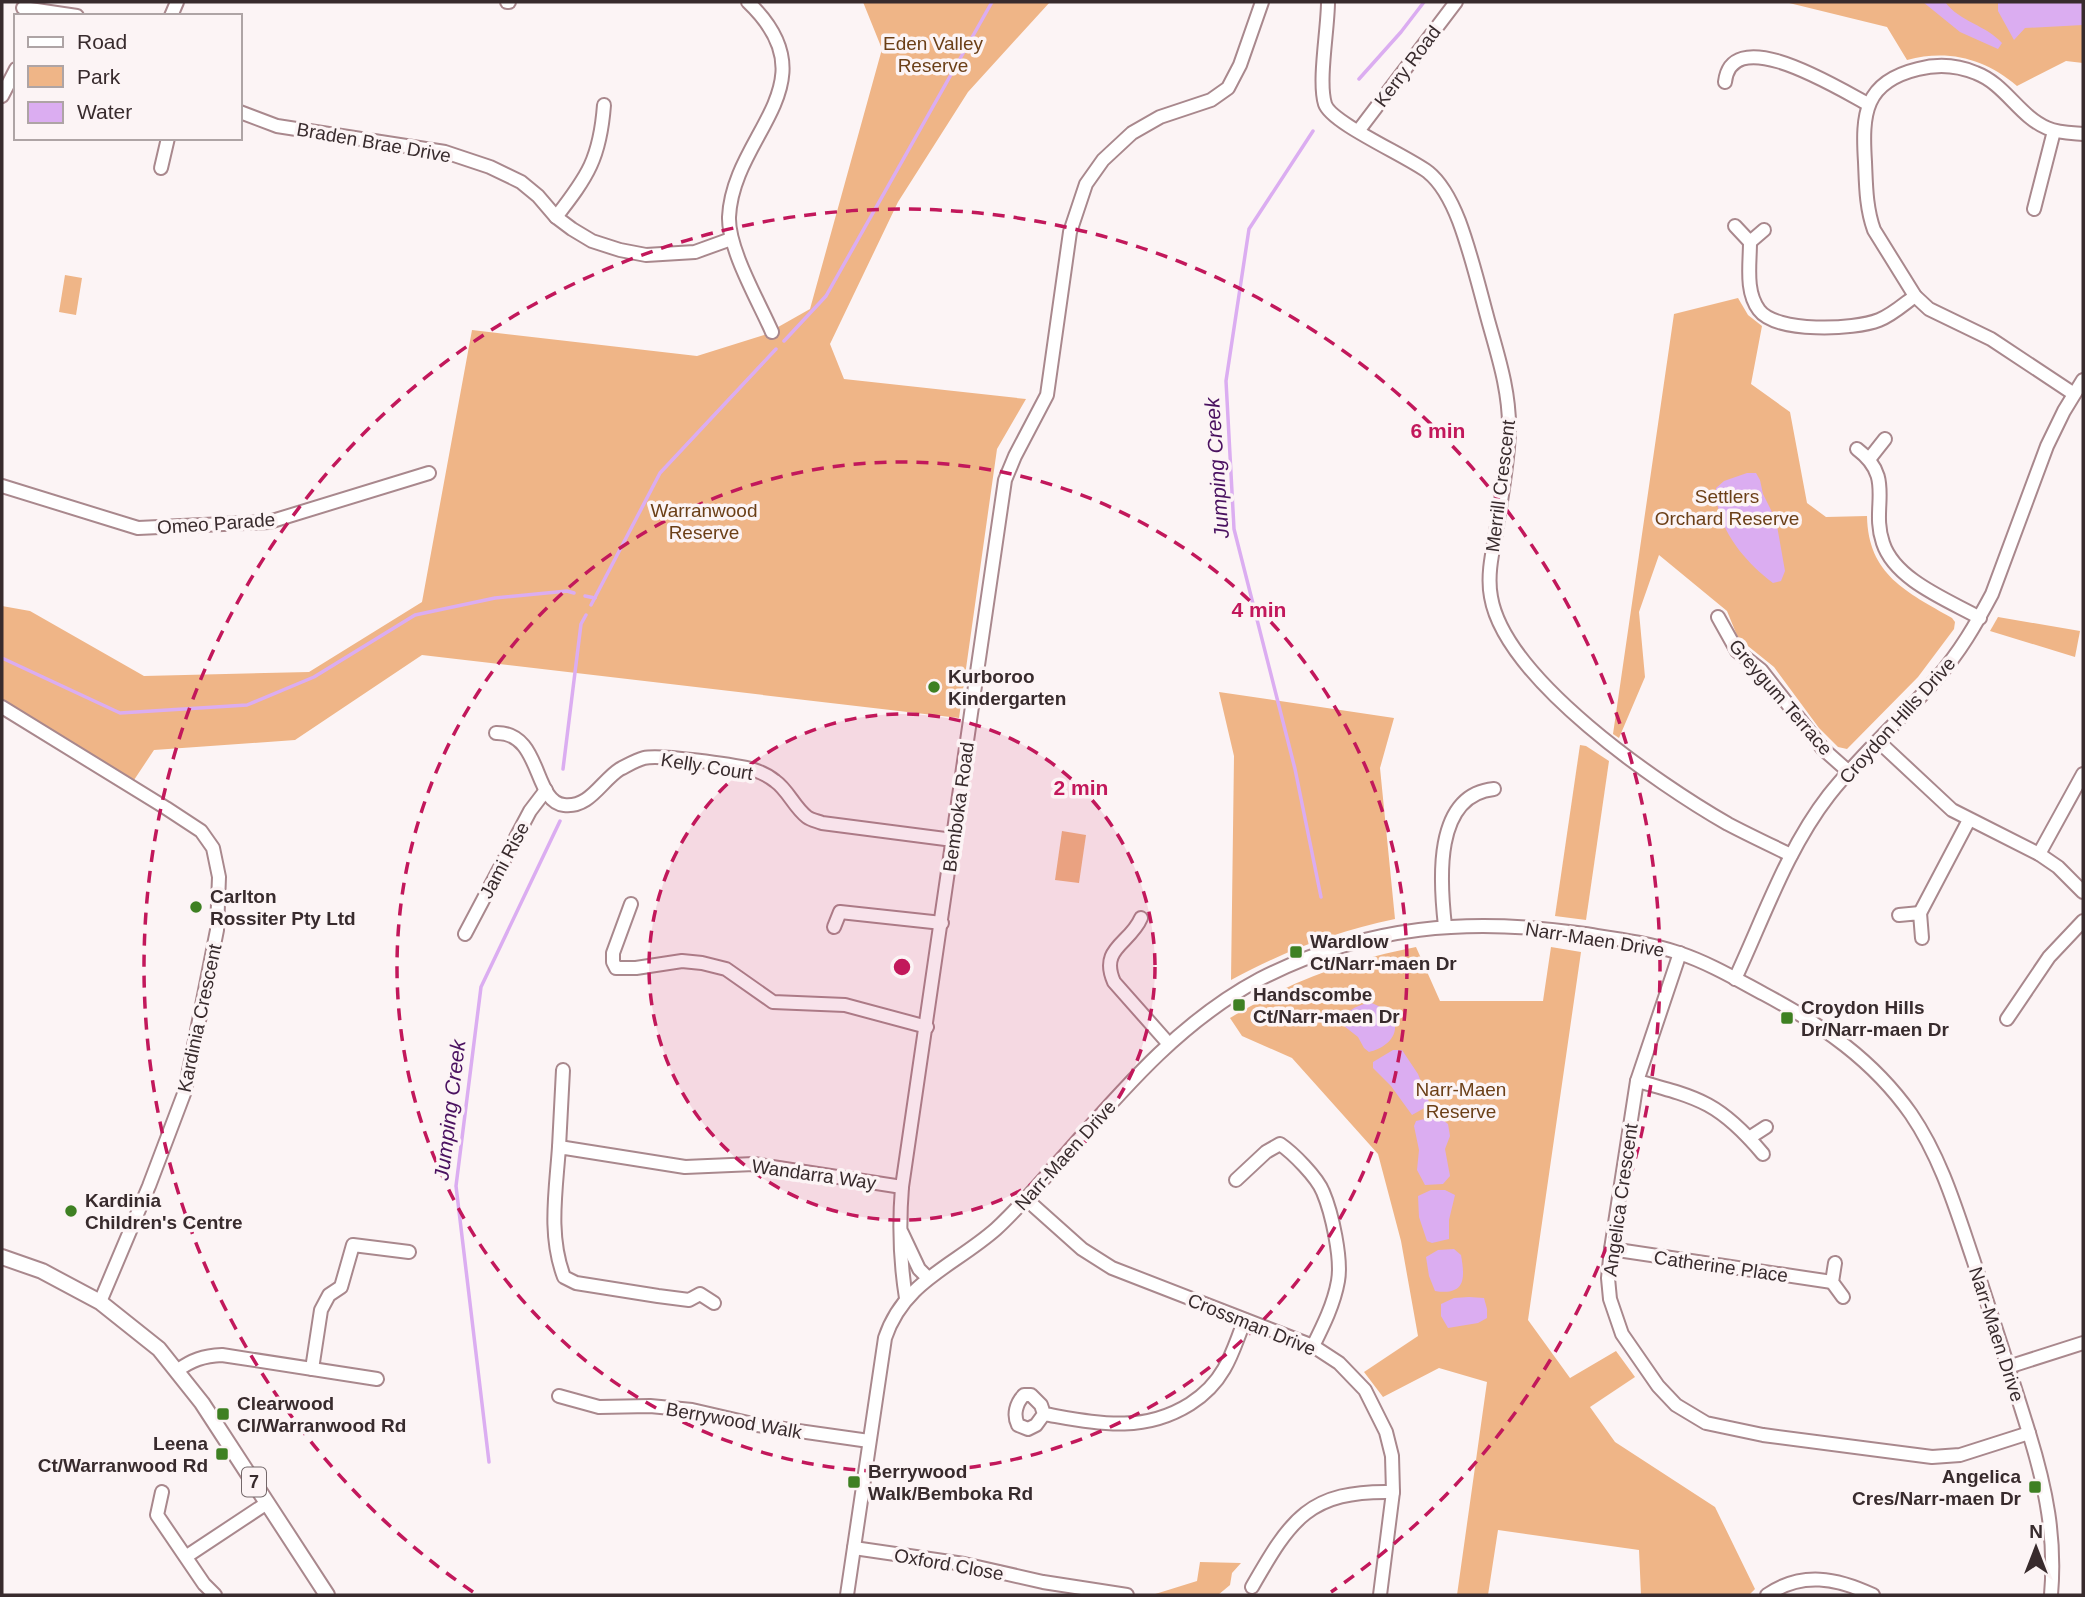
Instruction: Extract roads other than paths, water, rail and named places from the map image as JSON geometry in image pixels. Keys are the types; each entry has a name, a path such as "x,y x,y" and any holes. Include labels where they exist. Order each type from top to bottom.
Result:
{"main road":[{"name":"7","path":"2,1257 42,1271 100,1302 151,1342 177,1370 216,1424 327,1595"}],"street":[{"path":"748,2 766,20 776,36 783,77 780,91 742,170 731,201 729,219 731,239 772,332"},
{"name":"Bemboka Road","path":"906,1298 901,1265 902,1186 1005,480 1014,456 1048,395 1070,232 1086,184 1103,160 1132,133 1160,117 1211,100 1228,88 1240,65 1262,2"},
{"name":"Merrill Crescent","path":"1328,2 1323,95 1328,110 1339,121 1421,167 1441,186 1459,221 1476,275 1507,396 1509,432 1489,578 1493,607 1508,639 1534,674 1612,747 1716,816 1791,855"},
{"name":"Kerry Road","path":"1359,130 1456,2"},
{"path":"23,8 64,14"},
{"path":"1726,82 1729,68 1735,61 1744,58 1767,58 1802,71 1868,104"},
{"path":"2074,394 1991,339 1929,309 1915,296 1874,230 1868,208 1863,127 1868,104 1884,84 1899,75 1936,66 1958,68 1987,78 2036,122 2054,131 2083,134"},
{"path":"2,96 14,73"},
{"path":"556,217 584,181 594,162 600,142 604,105"},
{"name":"Braden Brae Drive","path":"242,113 277,125 445,152 490,167 521,182 538,196 556,217 592,241 620,250 646,255 695,252 731,239"},
{"path":"2034,209 2054,131"},
{"path":"161,168 168,140"},
{"path":"1735,226 1751,242"},
{"path":"1764,230 1751,242 1749,289 1760,312 1777,322 1823,328 1854,326 1881,319 1915,296"},
{"name":"Croydon Hills Drive","path":"1735,979 1791,855 1817,811 1849,772 1949,664 1980,618 1992,594 2047,446 2083,380"},
{"path":"1870,458 1885,439"},
{"path":"1857,449 1870,458 1876,469 1880,486 1881,533 1889,555 1909,578 1980,618"},
{"name":"Omeo Parade","path":"2,486 138,528 269,522 429,473"},
{"name":"Greygum Terrace","path":"1718,617 1737,651 1761,670 1823,749 1849,772"},
{"name":"Kardinia Crescent","path":"2,707 201,831 213,848 219,877 217,930 185,1091 100,1302"},
{"path":"496,733 509,733 520,740 546,790"},
{"path":"1878,741 1945,803 1969,820 2039,854 2058,867 2083,892"},
{"name":"Kelly Court","path":"546,790 549,797 560,805 574,805 587,799 615,773 634,762 647,757 669,758 752,769 775,781 807,817 822,823 953,840"},
{"path":"2039,854 2083,774"},
{"path":"1445,926 1441,871 1449,830 1457,810 1466,799 1478,792 1493,789"},
{"name":"Jami Rise","path":"465,934 530,811 546,790"},
{"path":"1922,938 1920,913 1969,820"},
{"path":"631,904 612,953 612,962 616,968 636,968 682,961 702,963 726,969 773,1002 845,1005 927,1027"},
{"path":"834,927 840,912 942,923"},
{"path":"1899,915 1920,913"},
{"path":"1141,918 1136,931 1118,946 1110,958 1108,970 1114,982 1168,1043"},
{"path":"2007,1019 2049,957 2083,921"},
{"name":"Narr-Maen Drive","path":"928,1278 976,1245 1026,1199 1168,1043 1214,1008 1259,980 1292,965 1357,942 1405,931 1445,926 1537,928 1633,941 1680,953 1789,1007 1836,1037 1874,1070 1910,1114 1931,1148 1948,1185 2042,1472 2053,1546 2051,1595"},
{"name":"Angelica Crescent","path":"1680,953 1637,1080 1608,1278 1610,1300 1622,1334 1658,1386 1676,1405 1706,1423 1763,1435 1932,1458 1960,1455 2029,1433"},
{"path":"563,1070 553,1227 558,1263 564,1277 576,1283 689,1300 700,1294 714,1303"},
{"path":"1637,1080 1706,1102 1722,1112 1763,1154"},
{"path":"1749,1138 1766,1127"},
{"path":"1236,1180 1266,1152 1280,1144 1290,1151 1322,1189 1340,1265 1336,1293 1314,1346"},
{"name":"Wandarra Way","path":"559,1147 685,1167 754,1164 902,1186"},
{"name":"Crossman Drive","path":"1026,1199 1082,1248 1112,1268 1314,1346 1339,1363 1365,1390 1386,1432 1392,1456 1393,1492 1380,1595"},
{"name":"Bemboka Road","path":"900,1228 919,1269 928,1278"},
{"path":"312,1368 321,1310 329,1296 341,1287 353,1245 409,1252"},
{"name":"Catherine Place","path":"1611,1249 1832,1282"},
{"path":"1835,1263 1832,1282 1843,1297"},
{"path":"847,1595 885,1338 895,1314 906,1298 928,1278"},
{"path":"1044,1414 1112,1424 1143,1423 1171,1416 1212,1386 1224,1369 1245,1320"},
{"path":"2008,1367 2083,1343"},
{"path":"177,1370 192,1360 222,1355 377,1379"},
{"name":"Berrywood Walk","path":"559,1396 600,1407 650,1406 692,1410 757,1425 869,1441"},
{"path":"1252,1587 1278,1542 1304,1514 1343,1494 1363,1491 1393,1492"},
{"path":"162,1492 157,1515 204,1584 215,1595"},
{"path":"187,1556 267,1503"},
{"name":"Oxford Close","path":"854,1548 964,1564 1043,1582 1127,1595"},
{"path":"1767,1595 1786,1584 1815,1578 1833,1580 1873,1595"}],"water":[{"path":"1923,2 1945,2 1951,9 2002,43 1998,49 1960,32"},
{"path":"1998,2 2083,2 2083,25 2025,28 2014,40 1998,11"},
{"path":"1747,473 1756,473 1776,520 1785,571 1781,581 1773,583 1742,554 1720,516 1716,488 1724,481"},
{"path":"1370,1002 1389,1013 1395,1031 1390,1041 1369,1052 1358,1037 1344,1026 1349,1012"},
{"path":"1393,1050 1402,1050 1418,1074 1429,1102 1428,1106 1412,1115 1391,1086 1373,1068 1373,1062"},
{"path":"1438,1116 1448,1124 1450,1136 1445,1149 1450,1176 1443,1184 1425,1185 1417,1170 1419,1150 1414,1126 1416,1121"},
{"path":"1431,1190 1445,1190 1455,1195 1449,1220 1449,1239 1432,1243 1427,1241 1419,1217 1418,1196"},
{"path":"1454,1249 1461,1255 1461,1284 1453,1291 1435,1291 1426,1257 1438,1250"},
{"path":"1454,1298 1484,1298 1487,1318 1478,1323 1448,1328 1441,1316 1441,1304"}],"waterway":[{"name":"Jumping Creek","path":"784,341 826,296 992,2"},
{"name":"Jumping Creek","path":"1359,79 1424,2"},
{"name":"Jumping Creek","path":"1313,131 1249,229 1226,381 1234,529 1295,769 1321,897"},
{"name":"Jumping Creek","path":"591,605 660,473 776,349"},
{"path":"2,658 120,713 247,705 314,677 415,615 495,598 567,591 574,593"},
{"path":"585,596 595,598"},
{"name":"Jumping Creek","path":"563,769 581,624 586,615"},
{"name":"Jumping Creek","path":"489,1462 456,1186 481,987 560,821"}],"place":[{"name":"Kurboroo Kindergarten","path":"934,687"},
{"name":"Carlton Rossiter Pty Ltd","path":"196,907"},
{"name":"Wardlow Ct/Narr-maen Dr","path":"1296,952"},
{"name":"Handscombe Ct/Narr-maen Dr","path":"1239,1005"},
{"name":"Croydon Hills Dr/Narr-maen Dr","path":"1787,1018"},
{"name":"Kardinia Children's Centre","path":"71,1211"},
{"name":"Clearwood Cl/Warranwood Rd","path":"223,1414"},
{"name":"Leena Ct/Warranwood Rd","path":"222,1454"},
{"name":"Berrywood Walk/Bemboka Rd","path":"854,1482"},
{"name":"Angelica Cres/Narr-maen Dr","path":"2035,1487"}],"park label":[{"name":"Eden Valley Reserve","path":"933,54"},
{"name":"Settlers Orchard Reserve","path":"1727,507"},
{"name":"Warranwood Reserve","path":"704,521"},
{"name":"Narr-Maen Reserve","path":"1461,1100"}]}
